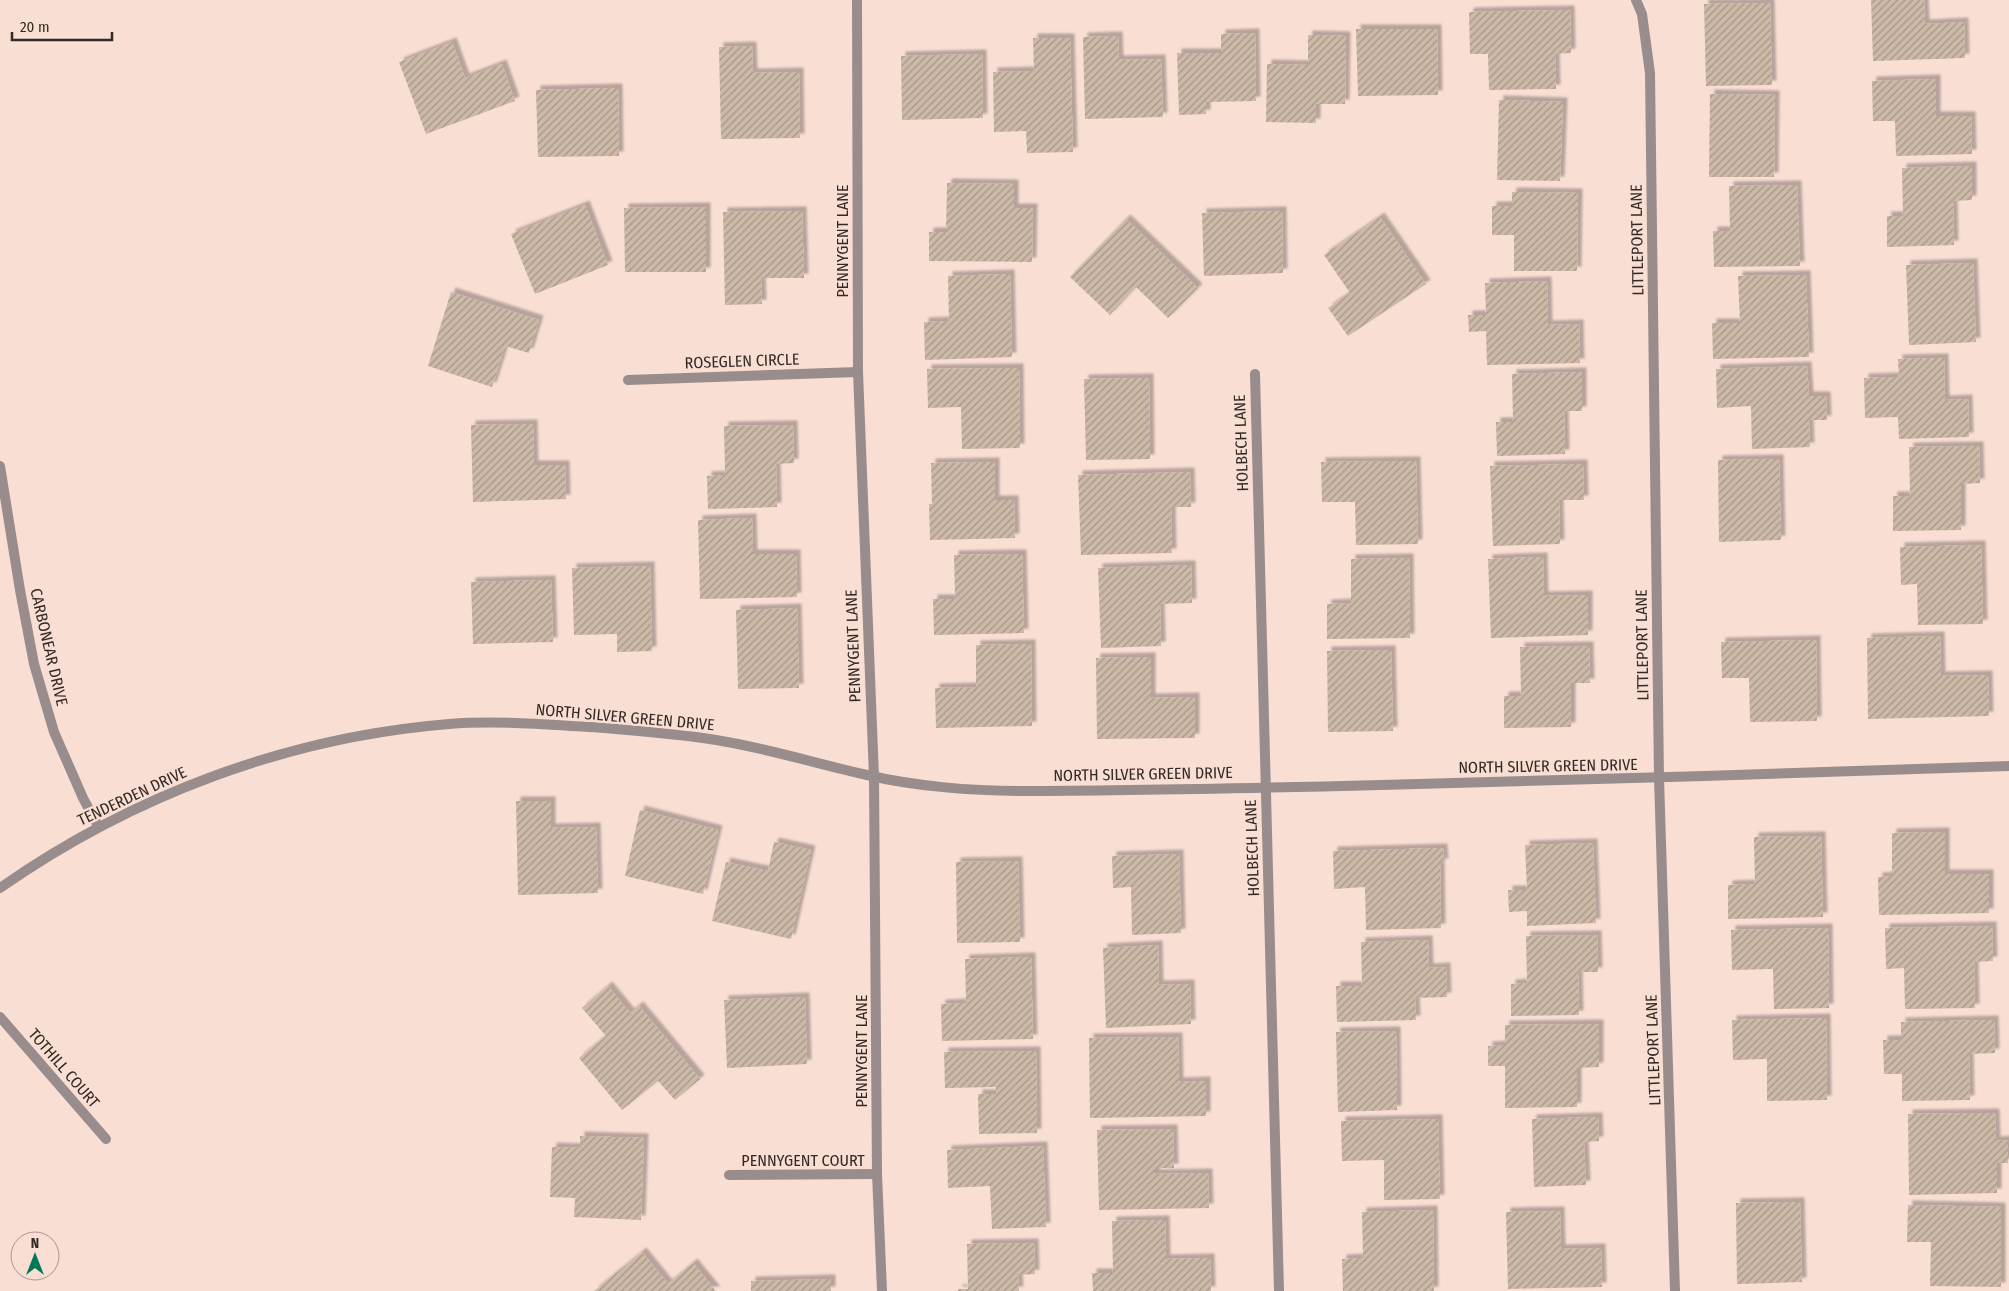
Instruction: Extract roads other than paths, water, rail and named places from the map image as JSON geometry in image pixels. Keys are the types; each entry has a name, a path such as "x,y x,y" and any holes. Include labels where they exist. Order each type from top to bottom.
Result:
{"street":[{"name":"PENNYGENT LANE","path":"857,0 858,372 874,777 877,1174 882,1291"},
{"name":"LITTLEPORT LANE","path":"1636,0 1642,14 1650,73 1659,778 1675,1291"},
{"name":"ROSEGLEN CIRCLE","path":"628,380 858,372"},
{"name":"HOLBECH LANE","path":"1255,374 1279,1291"},
{"name":"CARBONEAR DRIVE","path":"0,466 34,664 54,732 83,798 98,826"},
{"name":"NORTH SILVER GREEN DRIVE","path":"286,752 359,736 452,724 548,724 684,735 725,741 874,777 936,785 1014,791 1266,788 1659,778 2009,766"},
{"name":"TENDERDEN DRIVE","path":"0,888 27,869 98,826 191,784 286,752"},
{"name":"TOTHILL COURT","path":"0,1016 106,1139"},
{"name":"PENNYGENT COURT","path":"729,1175 877,1174"}]}
